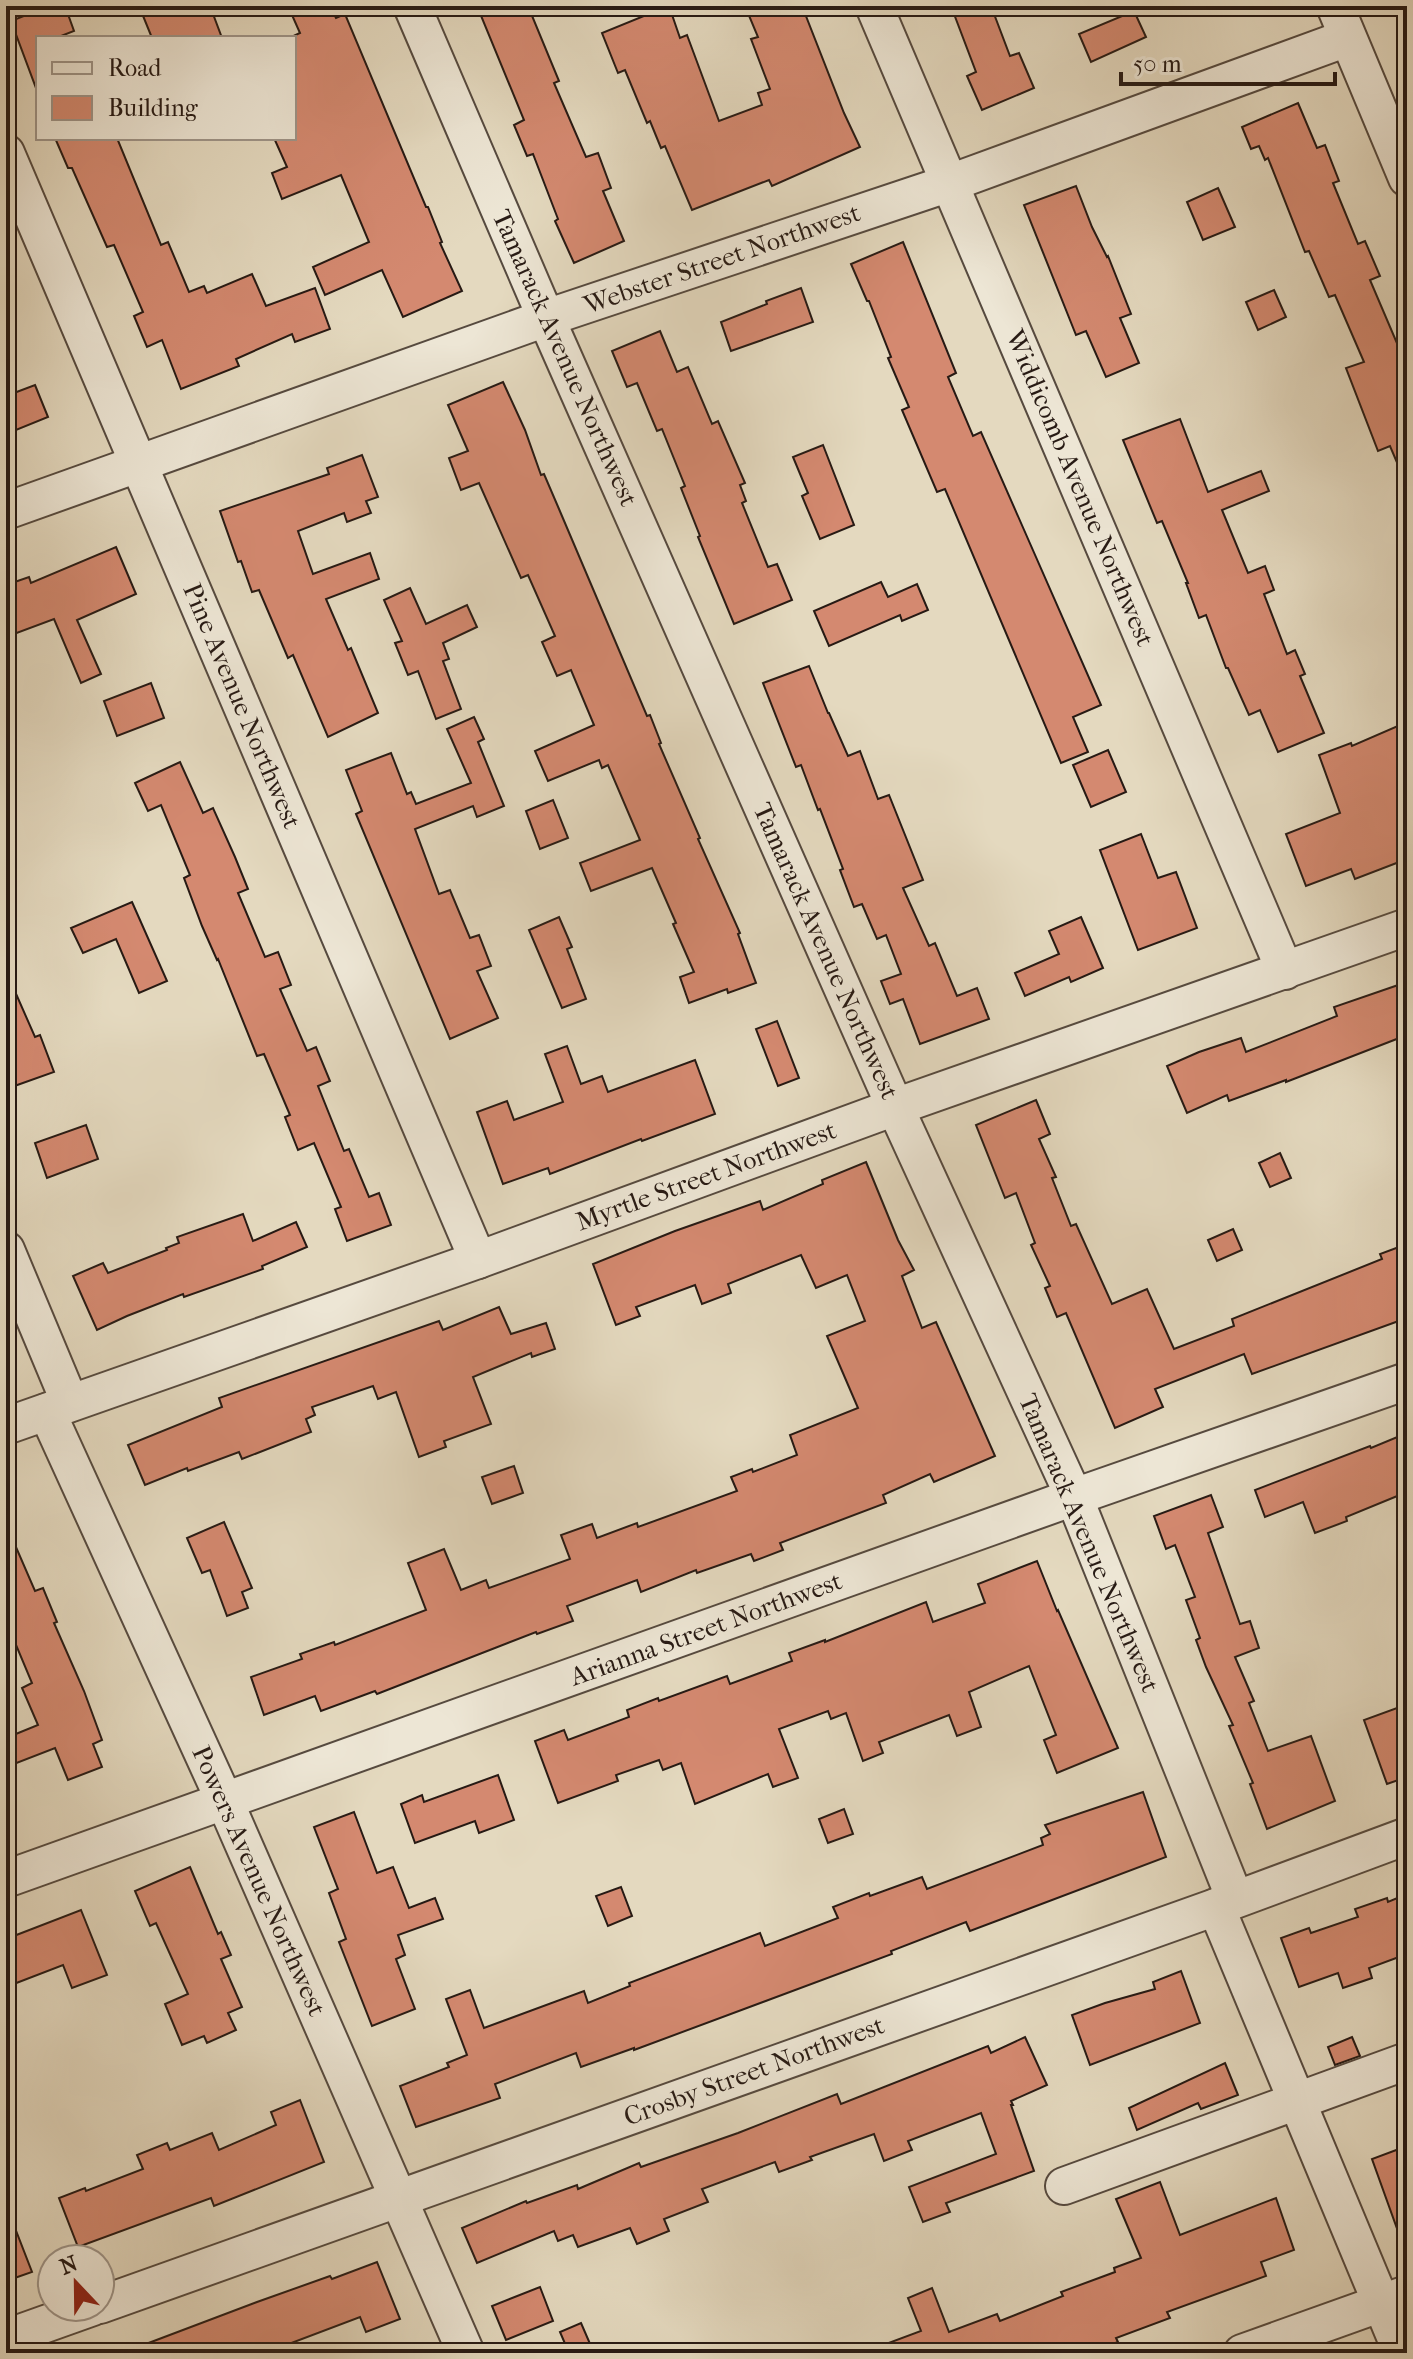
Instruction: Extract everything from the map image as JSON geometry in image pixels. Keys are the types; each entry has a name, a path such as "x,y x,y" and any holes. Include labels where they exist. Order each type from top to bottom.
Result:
{"street":[{"name":"Tamarack Avenue Northwest","path":"412,6 546,318 895,1107 1074,1497 1297,2101 1394,2299 1402,2353"},
{"name":"Widdicomb Avenue Northwest","path":"874,6 1285,971"},
{"name":"Webster Street Northwest","path":"6,511 546,318 950,183 1341,22"},
{"path":"1341,22 1407,178"},
{"name":"Pine Avenue Northwest","path":"6,153 478,1260"},
{"name":"Myrtle Street Northwest","path":"6,1426 1407,927"},
{"name":"Powers Avenue Northwest","path":"6,1250 58,1408 225,1802 466,2353"},
{"name":"Arianna Street Northwest","path":"6,1879 1407,1381"},
{"name":"Crosby Street Northwest","path":"116,2299 1407,1836"},
{"path":"1064,2186 1407,2061"},
{"path":"1242,2353 1394,2299"},
{"path":"6,2338 48,2323"}],"building":[{"path":"49,6 65,6 74,31 61,36 36,36 36,88 11,21"},
{"path":"139,6 210,6 221,36 151,36"},
{"path":"288,6 330,6 336,18 345,14 462,291 403,317 382,270 325,295 313,267 369,242 341,175 282,199 272,173 287,167 275,140 296,140 296,36 293,36 300,33"},
{"path":"477,6 528,6 559,81 554,83 586,157 598,153 611,188 603,191 624,241 574,263 555,221 558,219 533,154 527,156 514,125 524,120"},
{"path":"640,6 669,6 680,38 687,35 719,121 762,105 758,93 770,89 751,39 758,37 745,6 802,6 860,147 772,186 769,180 692,210 665,146 661,148 650,121 647,123 625,70 618,73 602,33 644,16"},
{"path":"951,6 991,6 1010,56 1019,53 1034,88 982,110 967,76 976,72"},
{"path":"1134,11 1146,37 1091,62 1079,34"},
{"path":"1298,103 1317,148 1325,145 1339,181 1333,183 1358,244 1365,241 1380,276 1370,280 1399,348 1407,345 1407,486 1390,446 1378,451 1346,368 1364,362 1335,295 1329,297 1309,251 1305,252 1268,158 1265,160 1259,146 1251,149 1242,127"},
{"path":"56,140 118,140 161,245 168,242 189,292 204,286 207,293 252,274 266,306 315,288 330,329 295,342 292,334 236,359 239,366 181,389 162,340 147,347 134,316 143,312 114,245 107,247 72,168 68,168"},
{"path":"1076,186 1131,314 1120,318 1139,363 1106,377 1086,331 1076,335 1024,205"},
{"path":"1218,188 1235,227 1203,240 1187,202"},
{"path":"903,242 956,373 948,377 973,436 981,432 1101,705 1073,717 1088,752 1061,763 945,489 937,492 902,410 909,407 869,301 851,264"},
{"path":"801,288 813,322 731,351 721,322"},
{"path":"1274,290 1286,317 1258,330 1246,302"},
{"path":"660,331 677,372 688,367 712,424 718,421 745,483 740,485 746,501 742,503 768,567 777,564 792,600 734,624 698,537 681,488 685,486 662,429 657,431 637,383 627,387 612,351"},
{"path":"503,382 647,716 650,715 698,839 740,933 756,983 728,993 727,989 689,1003 680,977 694,972 652,868 591,891 580,863 640,840 608,765 602,768 599,760 548,781 535,751 594,725 571,670 557,676 542,642 555,636 528,575 521,578 479,483 461,490 449,458 468,451 448,405"},
{"path":"35,385 48,417 16,430 6,396"},
{"path":"1180,419 1208,492 1261,471 1269,491 1222,510 1248,573 1265,566 1274,590 1264,594 1287,654 1295,650 1305,674 1300,676 1324,733 1278,752 1260,710 1249,715 1226,668 1206,615 1199,618 1162,521 1157,523 1123,440"},
{"path":"823,445 854,525 820,539 802,496 808,493 793,457"},
{"path":"362,455 378,497 366,501 371,513 347,522 344,513 298,531 313,574 370,553 379,579 326,599 348,650 351,648 378,713 328,737 293,655 288,658 259,590 252,592 220,511 329,474 327,468"},
{"path":"116,547 136,594 77,620 101,674 81,683 54,619 14,634 6,611 6,585 29,577 31,583"},
{"path":"881,582 888,597 917,584 928,610 902,621 900,615 829,646 814,611"},
{"path":"410,588 426,624 467,605 477,627 443,643 449,659 443,661 461,709 436,719 418,671 408,675 395,643 402,641 384,600"},
{"path":"809,666 848,756 860,751 878,799 889,795 923,880 903,888 929,946 935,943 957,996 977,988 989,1019 920,1044 903,999 890,1004 881,981 901,974 886,935 877,939 862,904 854,907 820,809 801,765 796,767 763,683"},
{"path":"151,683 164,718 117,736 104,701"},
{"path":"474,717 484,739 478,742 504,806 477,817 473,806 415,829 439,894 450,890 470,938 479,935 491,966 477,971 498,1018 450,1039 356,814 362,811 346,770 391,753 407,794 411,792 416,804 471,783 447,729"},
{"path":"1407,722 1407,859 1355,879 1351,869 1306,886 1286,834 1340,813 1319,755 1351,743 1352,746"},
{"path":"1108,750 1126,792 1091,807 1073,765"},
{"path":"180,762 203,813 213,808 235,857 248,889 238,893 265,957 278,952 291,985 280,989 307,1051 316,1047 330,1081 318,1086 344,1151 349,1149 369,1197 379,1193 391,1225 347,1241 335,1209 341,1207 314,1143 298,1150 285,1117 290,1115 264,1054 257,1056 202,926 184,878 190,875 161,805 148,811 135,783"},
{"path":"553,800 568,838 540,849 526,811"},
{"path":"1141,834 1158,878 1176,872 1197,928 1138,950 1100,850"},
{"path":"132,902 167,981 139,993 116,939 83,953 71,928"},
{"path":"559,917 572,947 567,949 586,999 562,1008 529,930"},
{"path":"1081,917 1103,968 1071,982 1069,977 1025,996 1015,973 1059,954 1049,931"},
{"path":"6,971 35,1037 40,1035 54,1072 6,1089"},
{"path":"1407,982 1407,1035 1286,1082 1229,1101 1227,1095 1187,1113 1167,1066 1241,1038 1246,1052 1337,1016 1334,1007"},
{"path":"777,1021 799,1078 778,1086 756,1029"},
{"path":"567,1046 581,1084 602,1076 608,1092 695,1060 715,1114 550,1174 548,1168 503,1184 477,1112 507,1101 514,1120 563,1102 545,1054"},
{"path":"1036,1100 1050,1134 1039,1139 1056,1177 1052,1178 1071,1226 1076,1224 1112,1304 1147,1289 1174,1349 1234,1326 1232,1319 1382,1259 1380,1254 1407,1244 1407,1318 1252,1374 1244,1354 1155,1389 1163,1407 1115,1428 1066,1313 1057,1317 1045,1288 1050,1286 1031,1245 1035,1243 1016,1193 1005,1198 976,1125"},
{"path":"86,1125 98,1159 47,1178 35,1143"},
{"path":"1280,1153 1291,1178 1270,1187 1259,1163"},
{"path":"866,1162 898,1240 914,1270 902,1276 922,1328 936,1322 995,1456 934,1482 930,1474 883,1495 886,1503 780,1543 783,1550 754,1561 751,1554 697,1573 696,1570 641,1592 637,1580 567,1606 573,1621 536,1632 377,1694 375,1691 321,1711 315,1696 264,1715 251,1677 302,1659 300,1654 334,1642 335,1645 426,1610 408,1563 444,1549 461,1590 486,1580 489,1588 570,1559 561,1535 592,1524 597,1538 637,1523 638,1527 737,1491 731,1477 797,1455 790,1435 858,1408 827,1336 865,1321 847,1275 816,1288 801,1255 728,1284 731,1293 702,1304 695,1285 636,1307 640,1316 616,1325 593,1264 760,1201 763,1210"},
{"path":"243,1214 253,1241 296,1222 307,1247 262,1266 263,1269 184,1297 183,1294 97,1330 73,1276 103,1263 108,1273 167,1250 179,1243 177,1237"},
{"path":"1233,1229 1242,1250 1217,1261 1208,1240"},
{"path":"499,1307 511,1334 546,1323 555,1349 532,1357 531,1353 473,1377 491,1424 444,1441 446,1447 419,1457 396,1392 378,1399 373,1386 312,1407 315,1415 306,1419 311,1432 242,1459 239,1452 145,1485 128,1445 222,1407 219,1398 439,1321 443,1330"},
{"path":"1407,1433 1407,1492 1315,1533 1303,1502 1265,1517 1255,1490"},
{"path":"514,1466 523,1493 492,1504 482,1477"},
{"path":"1211,1495 1223,1527 1208,1533 1240,1624 1250,1621 1259,1648 1235,1657 1254,1701 1249,1703 1268,1751 1311,1736 1335,1801 1267,1829 1250,1784 1253,1783 1229,1726 1233,1725 1196,1640 1200,1638 1186,1600 1195,1597 1175,1545 1166,1549 1154,1516"},
{"path":"224,1522 252,1588 242,1592 248,1608 227,1616 210,1570 202,1573 187,1538"},
{"path":"6,1524 35,1591 43,1588 57,1622 54,1623 102,1740 93,1744 102,1767 68,1780 55,1748 14,1764 6,1742 6,1738 38,1725 22,1688 32,1683 14,1640 6,1644"},
{"path":"1037,1561 1118,1748 1057,1773 1044,1740 1056,1735 1029,1666 969,1692 981,1727 957,1736 949,1715 879,1742 883,1753 863,1761 846,1713 831,1719 828,1711 779,1729 798,1778 773,1787 768,1774 695,1804 681,1763 663,1770 659,1760 616,1775 618,1781 558,1803 535,1741 564,1730 568,1740 629,1717 627,1710 727,1676 730,1684 792,1661 789,1653 926,1602 933,1622 985,1603 978,1584"},
{"path":"1397,1708 1407,1735 1407,1777 1387,1784 1364,1720"},
{"path":"498,1775 514,1820 479,1833 475,1821 415,1843 401,1804 422,1795 424,1802"},
{"path":"1143,1792 1166,1857 970,1931 966,1922 891,1951 892,1954 634,2050 581,2067 576,2053 495,2084 500,2098 416,2127 400,2086 449,2067 447,2063 467,2055 446,1999 470,1990 484,2028 584,1991 588,2003 630,1986 629,1983 760,1933 765,1946 838,1918 833,1907 869,1893 870,1896 922,1877 927,1889 1043,1845 1041,1838 1050,1834 1045,1825"},
{"path":"844,1809 853,1834 828,1843 819,1819"},
{"path":"354,1812 377,1873 393,1867 409,1908 435,1898 443,1919 398,1935 405,1955 396,1959 415,2009 372,2026 339,1942 346,1939 329,1893 338,1889 314,1827"},
{"path":"190,1867 218,1934 221,1932 231,1955 221,1959 242,2007 228,2013 236,2030 207,2043 204,2036 182,2045 165,2004 188,1994 156,1923 150,1926 135,1891"},
{"path":"621,1887 632,1916 608,1926 596,1896"},
{"path":"1407,1894 1407,1954 1369,1968 1372,1978 1343,1988 1338,1973 1299,1987 1281,1938 1309,1928 1311,1933 1358,1917 1355,1909 1387,1898 1388,1902"},
{"path":"81,1910 107,1975 72,1988 63,1965 6,1987 6,1939"},
{"path":"1181,1971 1200,2023 1090,2065 1072,2015 1155,1989 1153,1982"},
{"path":"1025,2037 1047,2085 1011,2101 1034,2171 946,2203 950,2212 923,2222 909,2187 996,2154 981,2113 908,2141 912,2150 884,2161 874,2134 810,2157 812,2160 779,2172 775,2162 702,2189 708,2202 664,2219 669,2231 637,2244 630,2228 578,2247 573,2235 558,2241 554,2231 477,2263 462,2228 526,2201 577,2185 578,2189 639,2163 641,2167 837,2094 841,2104 988,2046 991,2053"},
{"path":"1352,2037 1360,2056 1335,2065 1328,2047"},
{"path":"1225,2063 1238,2095 1201,2109 1198,2103 1137,2130 1129,2108"},
{"path":"300,2100 324,2162 214,2206 211,2198 89,2243 76,2243 59,2198 143,2169 137,2155 167,2143 170,2150 212,2133 219,2150 276,2125 271,2112"},
{"path":"1407,2146 1407,2248 1404,2248 1372,2159"},
{"path":"1160,2182 1180,2235 1276,2198 1294,2250 1261,2262 1266,2276 1167,2312 1170,2318 1116,2338 1118,2342 1090,2353 868,2353 921,2331 908,2298 932,2288 949,2332 997,2314 1000,2321 1063,2296 1061,2292 1115,2272 1114,2268 1141,2258 1116,2199"},
{"path":"6,2210 32,2272 6,2281"},
{"path":"377,2262 400,2319 366,2332 360,2317 265,2353 130,2353 130,2350 257,2302"},
{"path":"540,2287 553,2321 506,2340 492,2306"},
{"path":"581,2323 594,2353 569,2353 560,2332"}]}
